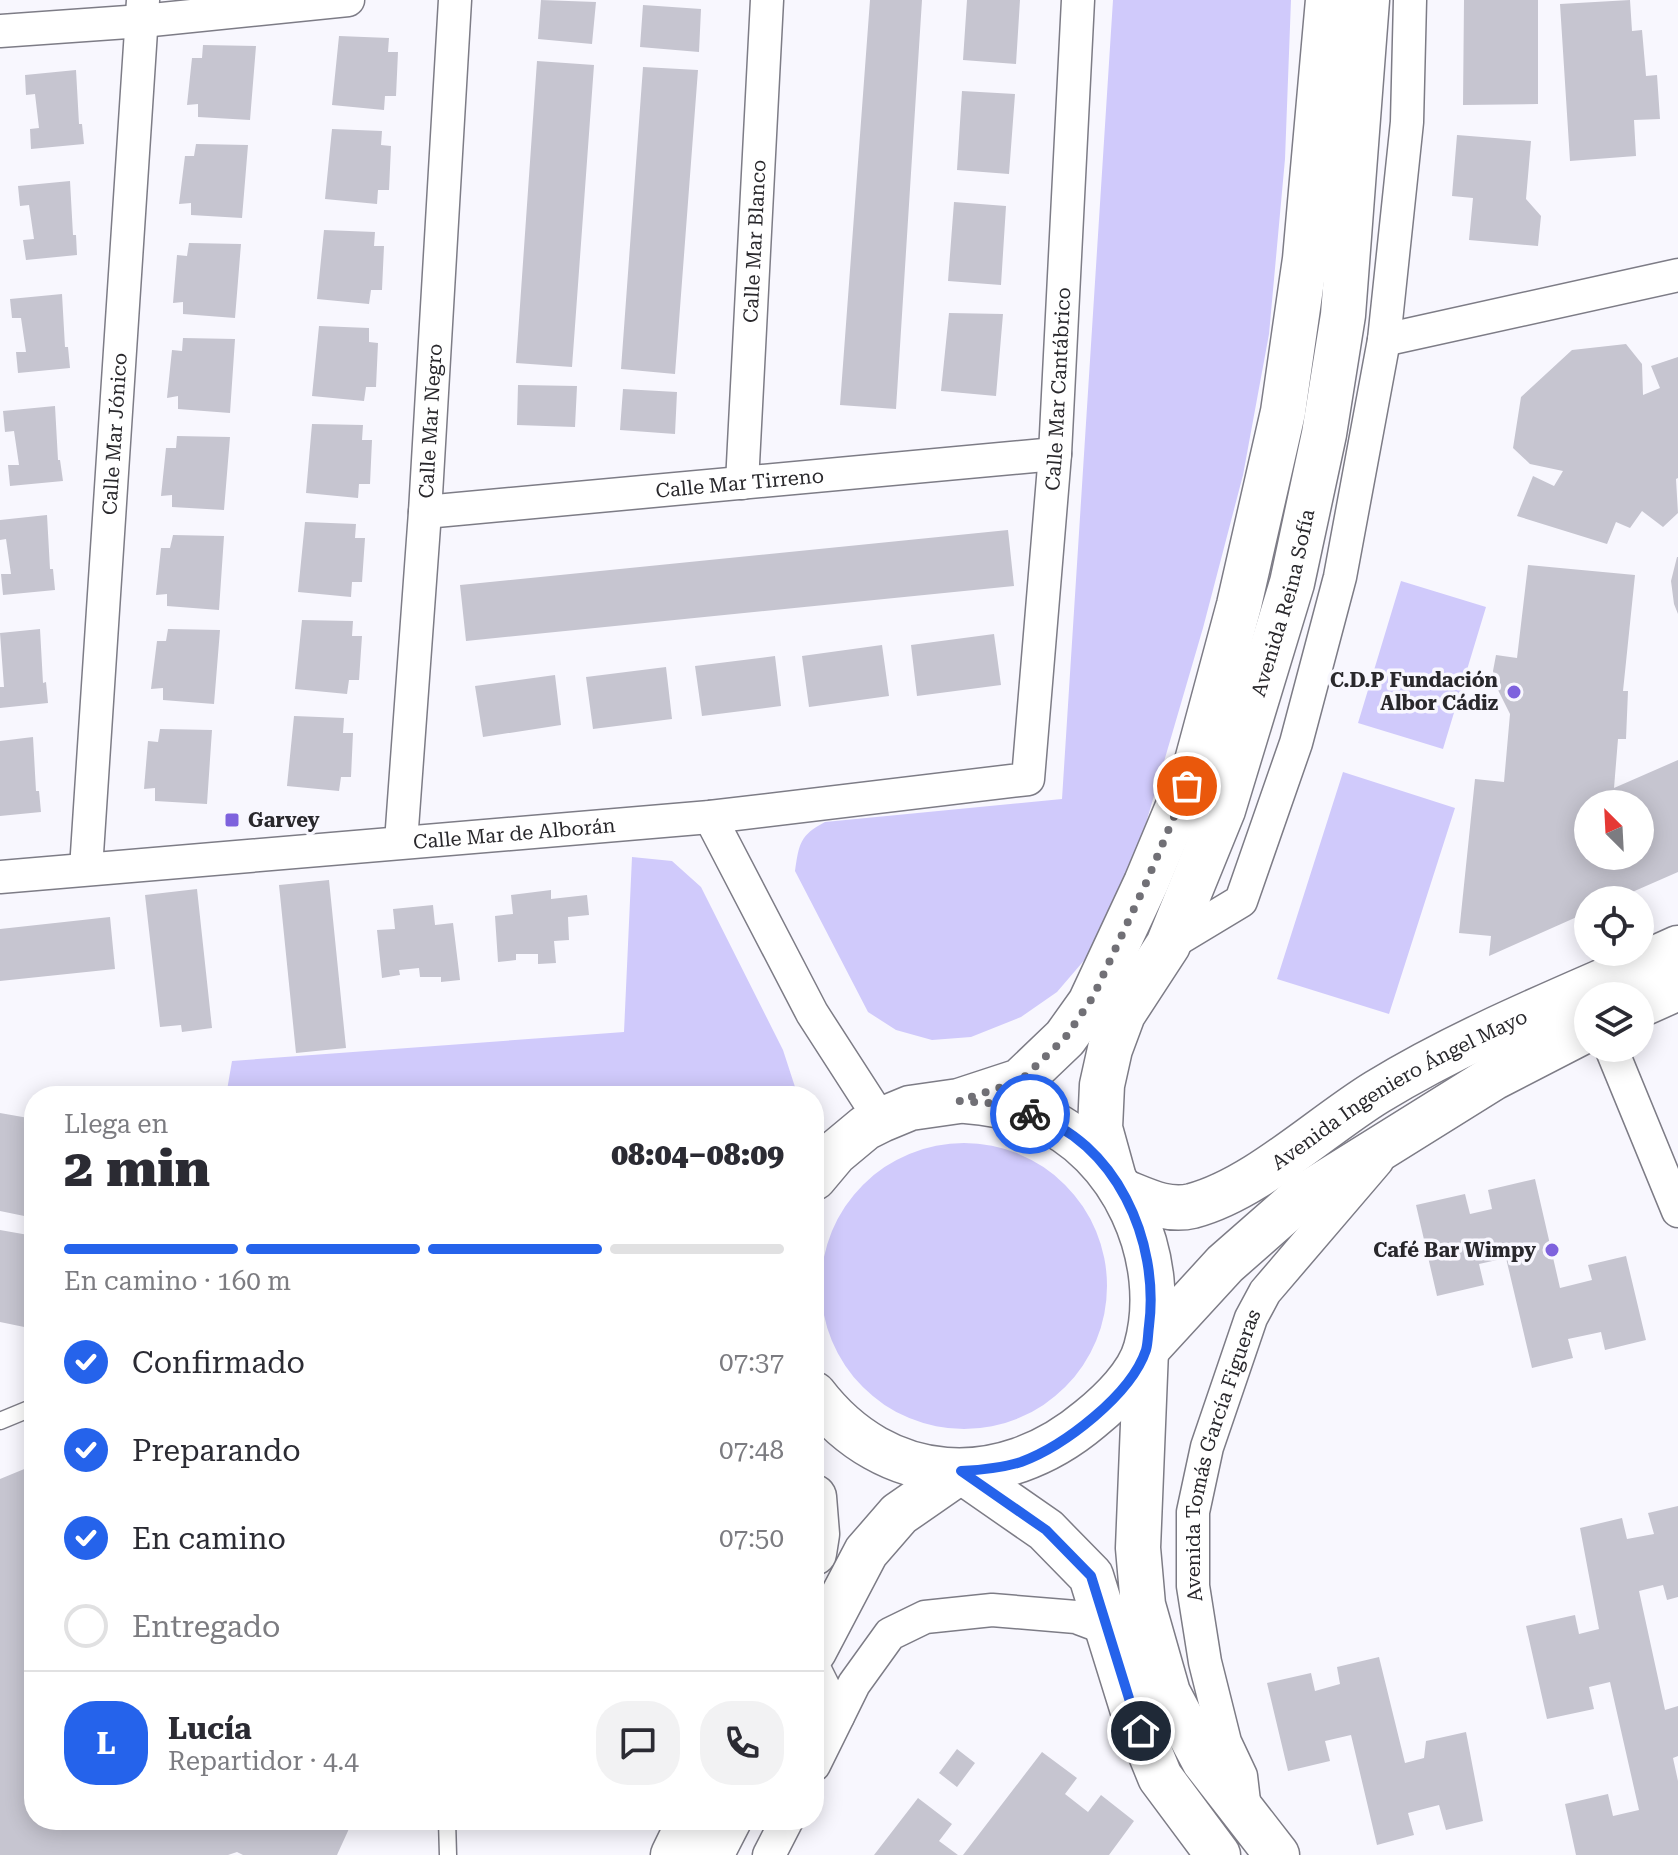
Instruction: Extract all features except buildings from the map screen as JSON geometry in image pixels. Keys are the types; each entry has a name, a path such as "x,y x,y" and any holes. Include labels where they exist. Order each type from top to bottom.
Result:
{"main road":[{"name":"Avenida Reina Sofía","path":"824,1166 865,1128 881,1120 910,1108 959,1101 1020,1081 1065,1038 1090,1003 1146,883 1197,761 1239,605 1283,412 1305,259 1328,0"},
{"name":"Avenida Reina Sofía","path":"1117,1183 1100,1128 1102,1085 1110,1049 1123,1014 1168,945 1223,810 1292,583 1324,434 1343,315 1367,0"},
{"name":"Avenida Ingeniero Ángel Mayo","path":"1117,1183 1166,1208 1191,1206 1232,1190 1377,1092 1467,1043 1678,948"},
{"path":"1654,999 1678,988"},
{"name":"Avenida Ingeniero Ángel Mayo","path":"1146,1350 1225,1264 1299,1199 1493,1078 1574,1036"},
{"name":"Avenida Reina Sofía","path":"824,1407 833,1419 875,1449 925,1467 961,1471 989,1469 1022,1461 1067,1439 1123,1388 1146,1350 1151,1280 1133,1210 1117,1183 1078,1140 1039,1117 1001,1104 959,1101"},
{"path":"1146,1350 1138,1548 1143,1605 1168,1693 1204,1761 1277,1855"},
{"name":"Avenida Reina Sofía","path":"824,1632 866,1552 899,1514 961,1471"},
{"path":"961,1471 1046,1530 1091,1576 1132,1708 1160,1777 1218,1855"},
{"path":"673,1855 685,1830"},
{"path":"711,1855 724,1830"}],"street":[{"path":"0,31 142,10 348,0"},
{"name":"Calle Mar Negro","path":"401,842 425,512 455,0"},
{"name":"Calle Mar Blanco","path":"742,483 767,0"},
{"name":"Calle Mar Cantábrico","path":"1028,779 1055,454 1078,0"},
{"path":"1168,945 1241,901 1296,743 1340,577 1384,340 1407,122 1410,0"},
{"name":"Calle Mar Jónico","path":"86,869 142,10"},
{"path":"1384,340 1678,275"},
{"name":"Calle Mar Tirreno","path":"425,512 1055,454"},
{"name":"Calle Mar de Alborán","path":"0,877 710,817 1028,779"},
{"path":"710,817 812,1013 881,1120"},
{"path":"1617,1062 1678,1211"},
{"name":"Avenida Tomás García Figueras","path":"1246,1817 1241,1776 1225,1742 1205,1662 1193,1586 1193,1512 1207,1447 1251,1318 1265,1292 1395,1138"},
{"path":"824,1745 854,1684 890,1634 925,1617 992,1610 1076,1617 1108,1629"},
{"path":"824,1688 838,1716"},
{"path":"769,1855 782,1830"}],"lane":[{"path":"0,1421 24,1411"},
{"path":"447,1830 448,1855"}],"shaded area":[{"path":"1113,0 1291,0 1285,159 1269,334 1243,475 1203,628 1144,830 1093,950 1057,992 1021,1017 971,1037 932,1040 896,1030 868,1012 795,871 796,862 806,836 825,822 1062,799"},
{"path":"1401,581 1486,607 1443,749 1358,723"},
{"path":"1343,772 1455,808 1389,1014 1277,979"},
{"path":"632,857 672,861 701,887 783,1050 795,1086 228,1086 232,1061 624,1032"},
{"path":"936,1145 992,1145 1019,1153 1055,1175 1075,1195 1097,1231 1107,1272 1107,1300 1101,1328 1097,1341 1075,1377 1044,1405 1019,1419 992,1427 936,1427 909,1419 884,1405 845,1366 831,1341 824,1318 824,1254 831,1231 845,1206 884,1167 909,1153"}],"way so far":[{"path":"1030,1114 1001,1104 959,1101 1020,1081 1065,1038 1093,997 1187,786"}],"place":[{"name":"C.D.P Fundación Albor Cádiz","path":"1514,692"},
{"name":"Garvey","path":"232,820"},
{"name":"Café Bar Wimpy","path":"1552,1250"}],"route":[{"path":"1030,1114 1078,1140 1113,1175 1133,1210 1151,1280 1146,1350 1123,1388 1067,1439 1022,1461 989,1469 961,1471 1046,1530 1091,1576 1141,1731"}]}
